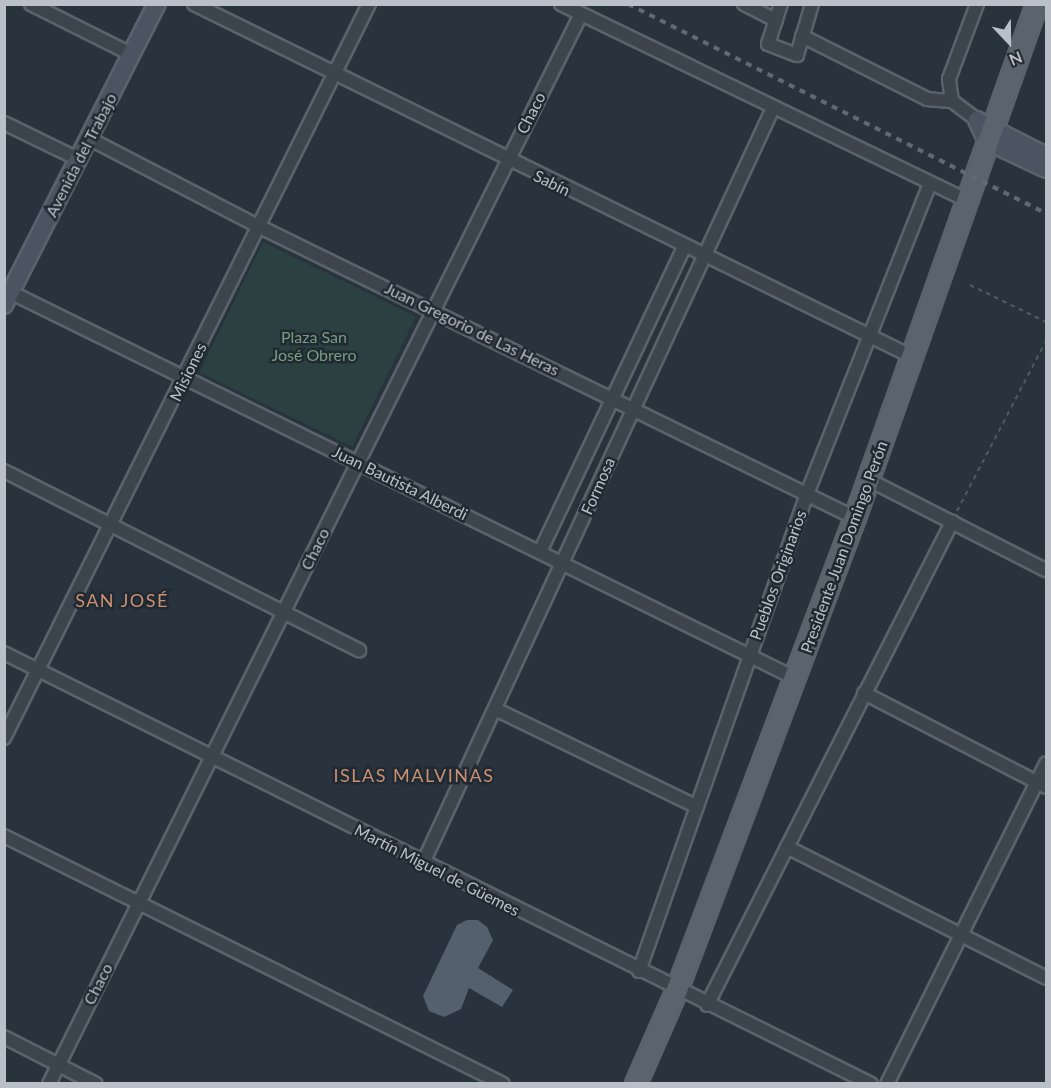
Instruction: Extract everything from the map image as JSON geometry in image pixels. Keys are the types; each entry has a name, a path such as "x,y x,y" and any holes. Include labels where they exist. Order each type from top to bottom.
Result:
{"main road":[{"name":"Avenida del Trabajo","path":"7,296 90,140 157,4"},
{"name":"Presidente Juan Domingo Perón","path":"636,1083 677,990 855,518 967,200 985,130 1037,4"},
{"path":"985,130 1047,156"},
{"path":"985,130 1047,169"}],"street":[{"path":"31,4 131,54"},
{"name":"Sabín","path":"194,4 507,161 913,357"},
{"name":"Misiones","path":"4,738 109,525 186,378 258,226 369,4"},
{"path":"561,4 967,200"},
{"path":"744,4 776,20"},
{"path":"781,4 768,44 797,55 812,4"},
{"path":"952,101 949,79 977,4"},
{"name":"Chaco","path":"49,1083 581,14"},
{"path":"802,36 927,99 952,101 985,130"},
{"name":"Formosa","path":"423,863 563,564 702,256 773,108"},
{"path":"4,123 78,159"},
{"name":"Juan Gregorio de Las Heras","path":"90,140 258,226 613,397 855,518"},
{"name":"Pueblos Originarios","path":"639,971 748,655 807,494 930,183"},
{"name":"Formosa","path":"540,552 684,247"},
{"name":"Juan Bautista Alberdi","path":"7,296 186,378 795,678"},
{"path":"4,471 359,650"},
{"path":"869,480 1047,570"},
{"path":"707,1005 952,522"},
{"name":"Martín Miguel de Güemes","path":"4,653 707,1005 871,1083"},
{"path":"864,693 1042,785"},
{"path":"495,709 696,806"},
{"path":"887,1083 960,935 1042,785 1047,764"},
{"path":"4,836 503,1083"},
{"path":"787,847 1047,978"},
{"path":"4,1037 96,1083"}],"path":[{"path":"970,285 1047,322"},
{"path":"952,522 1047,342"}],"green space":[{"name":"Plaza San José Obrero","path":"263,242 416,317 352,447 199,372"}],"building":[{"path":"467,920 478,920 487,927 493,940 478,968 513,990 502,1007 469,988 461,1009 444,1017 429,1011 423,996 457,925"}],"railway":[{"path":"628,4 1046,213"}],"district":[{"name":"SAN JOSÉ","path":"122,600"},
{"name":"ISLAS MALVINAS","path":"414,775"}]}
